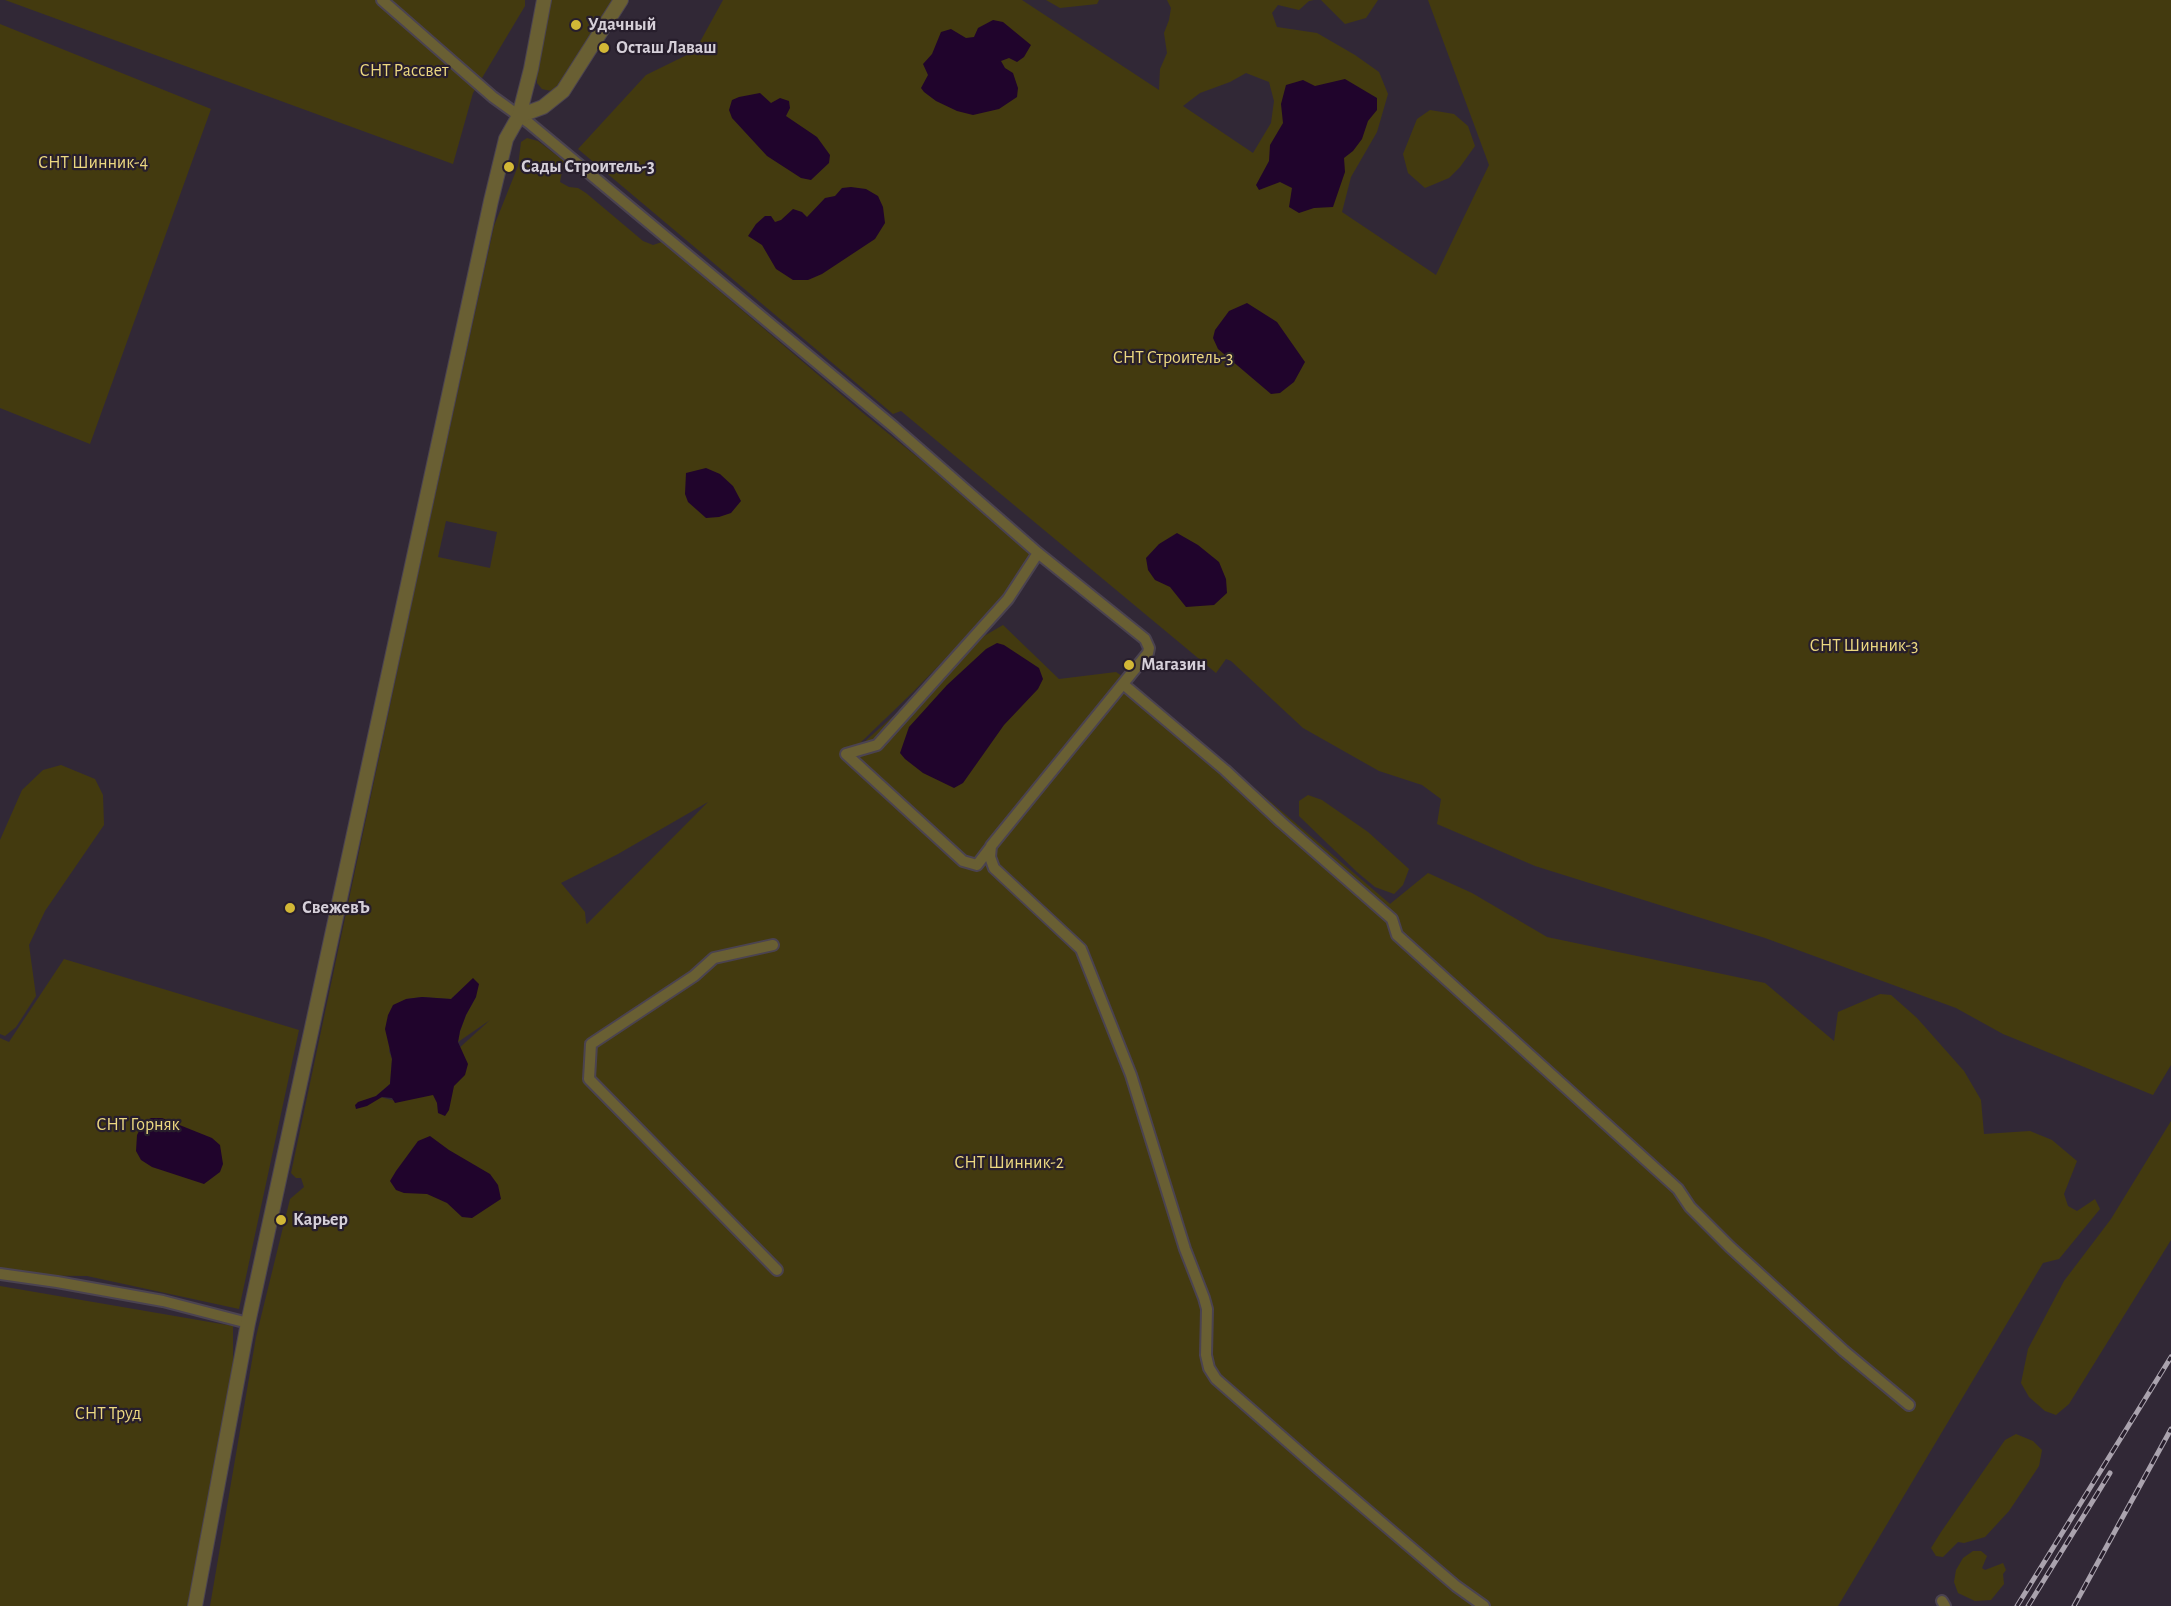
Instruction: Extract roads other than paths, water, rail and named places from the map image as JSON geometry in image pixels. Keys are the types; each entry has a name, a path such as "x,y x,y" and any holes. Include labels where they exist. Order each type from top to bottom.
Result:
{"street":[{"path":"382,0 493,97 509,106 530,123 894,427 1038,553 1145,639 1149,648 1148,653 977,866 963,861 846,754 878,745 1008,599 1038,553"},
{"path":"195,1606 248,1323 491,201 506,139 519,116 531,69 544,0"},
{"path":"519,116 543,107 563,91 621,0"},
{"path":"1123,684 1225,770 1392,919 1396,935 1678,1189 1690,1207 1730,1247 1827,1336 1909,1405"},
{"path":"991,846 990,857 994,868 1081,949 1114,1026 1151,1133 1185,1249 1207,1309 1206,1355 1209,1368 1216,1379 1456,1586 1484,1606"},
{"path":"773,945 714,958 694,976 591,1044 589,1079 777,1270"},
{"path":"0,1274 163,1301 248,1323"}],"railway":[{"path":"2017,1606 2171,1357"},
{"path":"2074,1606 2171,1429"},
{"path":"2028,1606 2110,1473"}],"place":[{"name":"Удачный","path":"576,25"},
{"name":"Осташ Лаваш","path":"604,48"},
{"name":"Сады Строитель-3","path":"509,167"},
{"name":"Магазин","path":"1129,665"},
{"name":"СвежевЪ","path":"290,908"},
{"name":"Карьер","path":"281,1220"}],"park label":[{"name":"СНТ Рассвет","path":"404,71"},
{"name":"СНТ Шинник-4","path":"93,163"},
{"name":"СНТ Строитель-3","path":"1173,358"},
{"name":"СНТ Шинник-3","path":"1864,646"},
{"name":"СНТ Горняк","path":"138,1125"},
{"name":"СНТ Шинник-2","path":"1009,1163"},
{"name":"СНТ Труд","path":"108,1414"}]}
